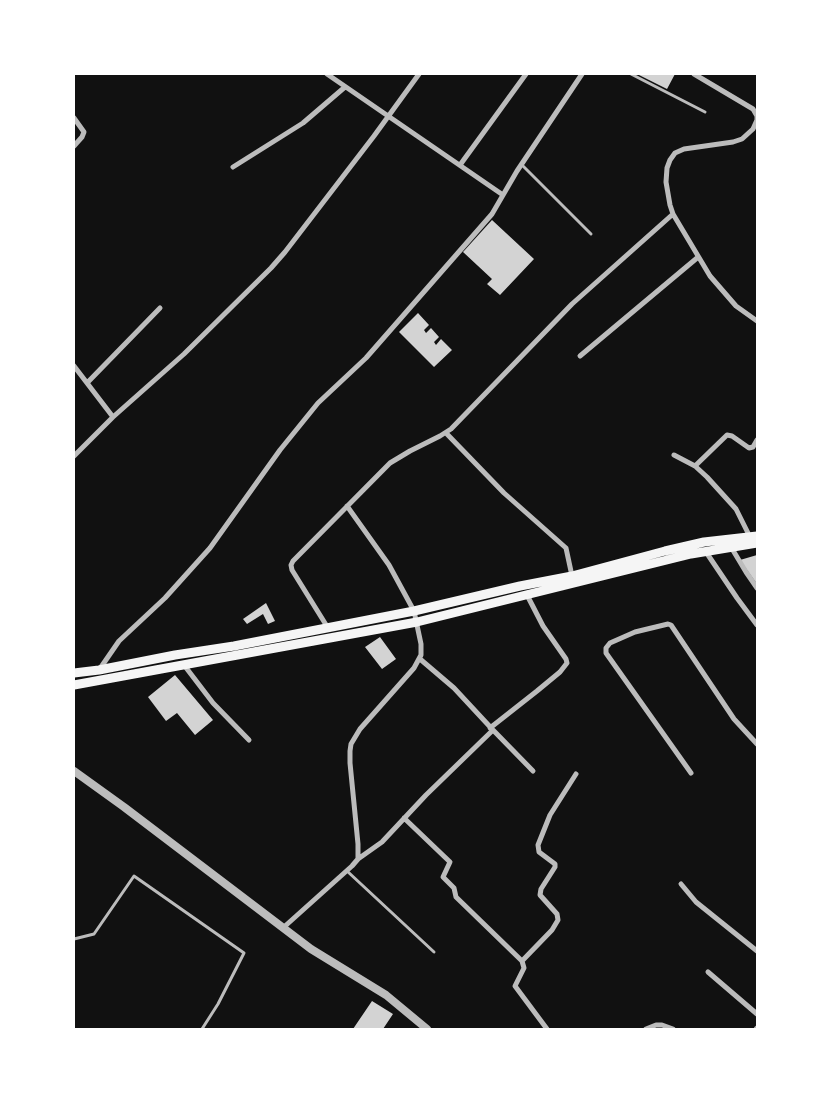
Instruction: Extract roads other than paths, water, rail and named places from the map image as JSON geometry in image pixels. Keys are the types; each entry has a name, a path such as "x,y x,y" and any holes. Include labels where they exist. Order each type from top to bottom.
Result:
{"main road":[{"path":"77,673 175,654 234,646 414,611 572,576 685,546 722,539 753,536"},
{"path":"75,686 418,622 706,552 757,543"}],"street":[{"path":"327,74 504,195"},
{"path":"74,456 113,417 184,354 271,268 419,74"},
{"path":"460,165 526,74"},
{"path":"99,670 119,641 166,598 210,548 280,450 318,404 366,358 492,214 521,164 582,74"},
{"path":"694,74 752,109 757,116 753,128 742,139 684,149 675,153 667,168 666,182 673,214 697,258 710,276 736,306 757,321"},
{"path":"233,168 303,123 345,87"},
{"path":"74,118 84,132 74,146"},
{"path":"328,628 292,570 293,560 390,463 446,433 572,304 673,214"},
{"path":"580,356 697,258"},
{"path":"87,383 160,308"},
{"path":"74,366 113,417"},
{"path":"446,433 499,487 566,548 572,576"},
{"path":"695,466 727,435 732,436 750,448 753,447 757,440"},
{"path":"674,455 695,466 707,477 736,509 753,536"},
{"path":"347,506 389,565 414,611 418,622 421,644 420,659 414,668 360,729 352,744 350,763 358,859"},
{"path":"731,547 757,588"},
{"path":"706,552 757,625"},
{"path":"284,927 358,859 382,842 491,729 537,692 560,672 567,663 566,658 543,626 527,595"},
{"path":"691,773 606,653 606,648 610,643 635,632 668,624 671,625 734,719 757,744"},
{"path":"420,659 454,688 491,729 533,770"},
{"path":"184,665 213,703 249,740"},
{"path":"75,686 77,673"},
{"path":"74,771 318,954 386,995 427,1029"},
{"path":"522,961 552,930 558,920 557,914 540,895 541,889 555,864 539,852 538,845 550,814 576,774"},
{"path":"404,818 450,862 443,876 454,888 456,897 522,961 524,968 515,986 547,1029"},
{"path":"681,884 696,902 757,951"},
{"path":"708,972 757,1014"},
{"path":"646,1029 656,1025 673,1029"}],"lane":[{"path":"631,74 705,112"},
{"path":"521,164 591,234"},
{"path":"347,871 434,952"},
{"path":"74,939 94,934 134,876 244,952 218,1004 202,1029"}]}
